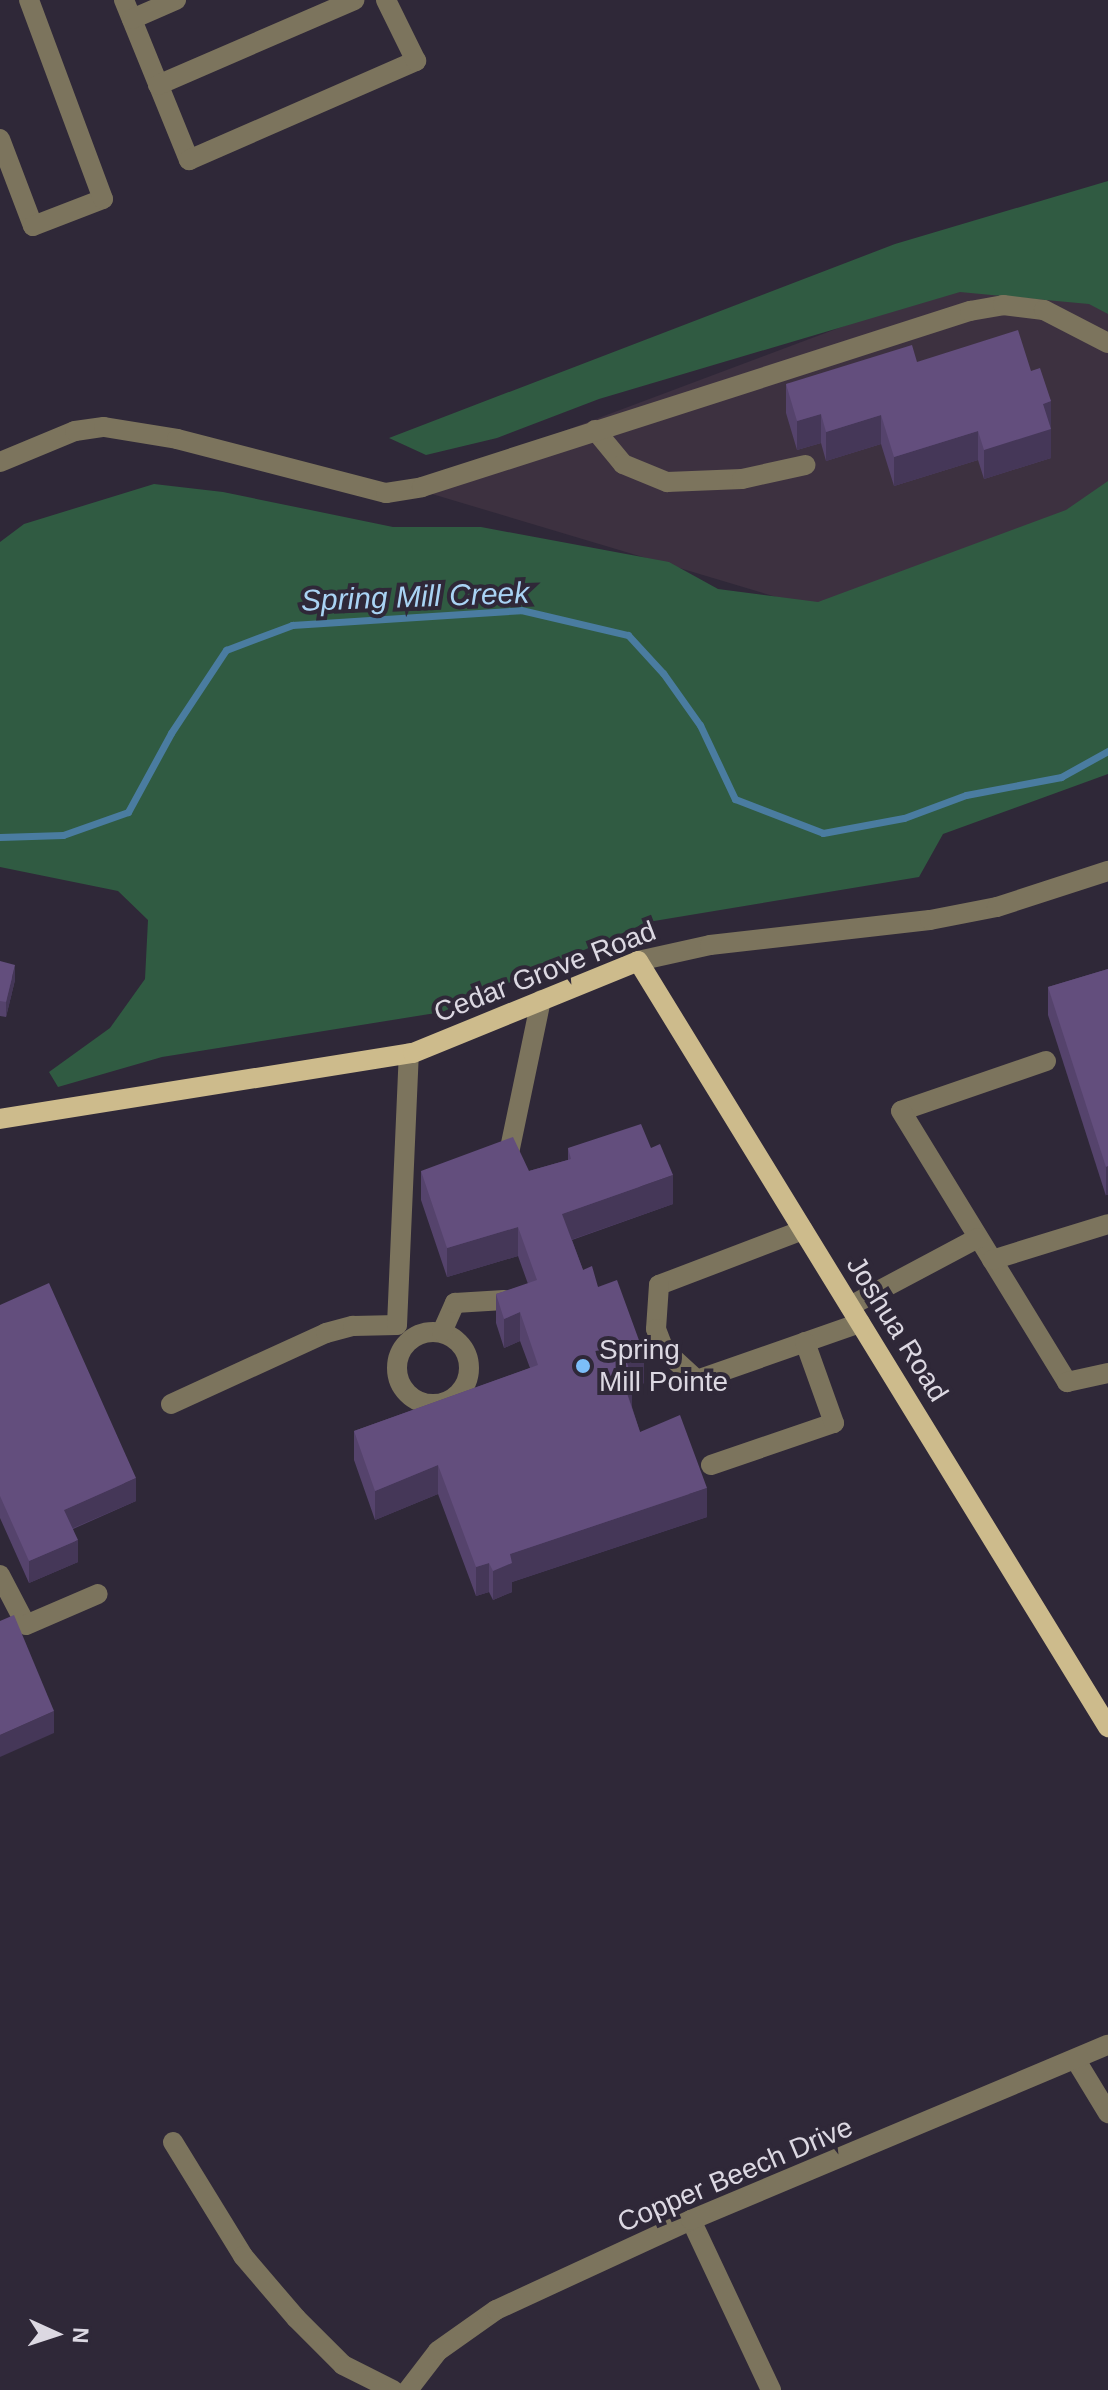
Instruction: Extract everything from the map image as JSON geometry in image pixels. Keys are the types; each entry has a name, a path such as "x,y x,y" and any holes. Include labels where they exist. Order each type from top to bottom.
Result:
{"main road":[{"name":"Cedar Grove Road","path":"0,1119 409,1053 638,961"},
{"name":"Joshua Road","path":"638,961 1108,1727"}],"street":[{"path":"0,139 33,226 103,199 29,0"},
{"path":"176,0 128,9 189,160 416,61 386,0"},
{"path":"158,85 354,0"},
{"path":"0,462 75,431 104,427 177,439 386,493 422,487 595,430 1003,305 1044,310 1108,343"},
{"path":"595,430 623,464 667,482 742,479 805,465"},
{"name":"Cedar Grove Road","path":"638,961 710,945 930,920 997,907 1108,871"},
{"path":"481,1162 509,1153 541,1000"},
{"path":"171,1404 326,1333 353,1326 403,1333 442,1332 461,1344 470,1365 464,1387 447,1402 424,1404 399,1382 398,1359 403,1333 404,1164 409,1053"},
{"path":"1046,1061 901,1111 1067,1382 1108,1373"},
{"path":"404,1164 424,1182"},
{"path":"992,1260 1108,1224"},
{"path":"803,1230 659,1285 654,1307 664,1350 697,1380 805,1342 855,1315 978,1238"},
{"path":"442,1332 455,1303 504,1300"},
{"path":"711,1465 834,1423 805,1342"},
{"path":"0,1575 26,1625 98,1594"},
{"name":"Copper Beech Drive","path":"408,2390 438,2351 496,2310 560,2285 691,2220 1077,2062 1108,2045"},
{"path":"1077,2062 1108,2113"},
{"path":"173,2142 243,2256 296,2318 343,2365 393,2390"},
{"path":"691,2220 771,2390"}],"shaded area":[{"path":"1108,239 1108,496 810,607 412,488 999,268"}],"green space":[{"path":"1108,181 1108,314 1089,304 960,292 599,399 497,438 426,455 389,438 895,244"},
{"path":"1108,481 1108,774 943,834 919,877 648,922 442,1012 162,1057 58,1087 49,1072 110,1028 145,979 148,920 118,891 0,867 0,542 24,524 154,484 223,492 393,527 481,527 669,562 718,589 818,602 1066,510"}],"building":[{"path":"1018,330 1031,371 1040,368 1051,401 1043,404 1051,429 984,450 978,431 894,457 881,415 826,432 821,414 797,421 786,384 912,345 917,362"},
{"path":"0,961 15,965 6,1002 0,1001"},
{"path":"1108,969 1108,1166 1106,1167 1048,987"},
{"name":"Spring Mill Pointe","path":"641,1124 651,1148 660,1144 673,1175 562,1214 583,1270 592,1266 598,1287 617,1280 644,1354 627,1363 632,1378 623,1382 640,1432 680,1415 707,1488 510,1554 512,1563 493,1571 489,1563 476,1567 438,1465 375,1491 354,1431 538,1365 520,1312 504,1319 496,1294 537,1280 518,1227 447,1248 421,1171 513,1137 529,1171 571,1159 568,1148"},
{"path":"49,1283 136,1478 64,1510 78,1540 29,1561 0,1496 0,1305"},
{"path":"14,1615 54,1711 0,1735 0,1621"}],"waterway":[{"name":"Spring Mill Creek","path":"0,837 63,835 128,812 171,733 226,650 292,625 521,610 628,635 663,673 700,725 735,799 823,833 904,818 966,795 1061,777 1108,751"}],"place":[{"name":"Spring Mill Pointe","path":"583,1366"}]}
